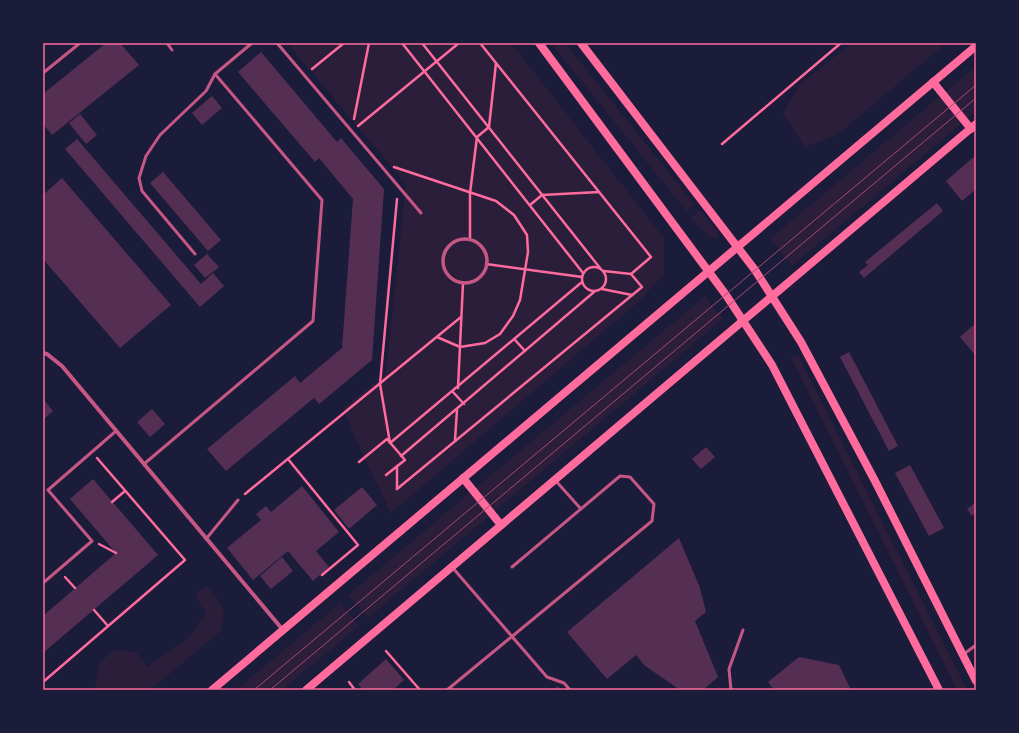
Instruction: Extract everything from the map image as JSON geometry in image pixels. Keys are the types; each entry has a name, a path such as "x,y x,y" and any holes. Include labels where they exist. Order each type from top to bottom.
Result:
{"main road":[{"path":"539,43 744,321 772,365 939,690"},
{"path":"581,43 737,247 772,296 801,342 976,681"},
{"path":"212,690 976,46"},
{"path":"306,690 973,126 933,82"},
{"path":"463,478 501,525"}],"street":[{"path":"456,240 470,240 481,246 486,258 486,264 484,270 476,280 463,283 456,281 445,272 443,257 450,244 456,240"},
{"path":"43,353 47,354 62,366 283,630"}],"lane":[{"path":"43,74 80,43"},
{"path":"167,43 172,50"},
{"path":"195,254 142,191 139,178 146,156 160,135 206,91 215,74 252,43"},
{"path":"277,43 421,213"},
{"path":"144,464 313,322 322,200 215,74"},
{"path":"43,583 92,541 48,490 116,431"},
{"path":"447,690 514,637 652,521 654,504 630,478 620,476 512,567"},
{"path":"555,480 581,509"},
{"path":"206,539 238,500"},
{"path":"451,566 548,677 564,683 570,690"},
{"path":"731,690 729,670 743,630"},
{"path":"963,656 976,645"}],"path":[{"path":"304,75 344,43"},
{"path":"352,131 369,43"},
{"path":"402,43 583,273"},
{"path":"422,43 600,268 604,271 607,278 602,289"},
{"path":"352,131 459,43"},
{"path":"480,43 651,257 631,274"},
{"path":"722,144 841,43"},
{"path":"470,240 470,193 477,137 489,127 496,63"},
{"path":"380,165 400,168 496,201 514,215 527,235 528,252 520,300 513,316 500,334 486,343 460,347 437,337"},
{"path":"390,443 380,384 399,186"},
{"path":"530,205 542,195 599,192"},
{"path":"486,264 582,277"},
{"path":"594,292 586,288 582,282 583,273 591,267 600,268"},
{"path":"397,466 397,489 642,287 631,274 604,271"},
{"path":"390,443 458,388 582,282"},
{"path":"458,388 463,283"},
{"path":"401,456 457,410 594,292 602,289 632,295"},
{"path":"238,500 461,317"},
{"path":"515,340 525,351"},
{"path":"453,392 464,404"},
{"path":"455,440 457,410"},
{"path":"359,462 387,439 405,460 386,475"},
{"path":"43,682 185,560 92,452"},
{"path":"288,459 358,545 322,576"},
{"path":"112,502 125,490"},
{"path":"92,541 116,553"},
{"path":"59,569 75,588"},
{"path":"94,610 108,626"},
{"path":"386,651 420,690"},
{"path":"349,682 355,690"}],"shaded area":[{"path":"287,43 511,43 664,238 664,275 637,303 391,513 359,447 343,408 386,373 406,184"},
{"path":"551,43 565,43 694,204 686,211"},
{"path":"852,43 946,43 837,135 805,147 783,114 799,85"},
{"path":"976,66 976,111 792,266 770,239"},
{"path":"700,210 718,232 718,236 716,238 710,237 691,219"},
{"path":"705,296 723,319 368,618 348,595"},
{"path":"798,355 967,690 957,690 791,358"},
{"path":"207,586 224,609 221,631 150,690 95,690 99,664 113,650 136,652 147,667 188,638 206,614 195,595"},
{"path":"340,603 359,626 282,690 236,690"}],"building":[{"path":"106,43 120,43 139,65 52,135 43,124 43,94"},
{"path":"261,52 337,142 341,138 384,189 372,360 319,404 314,398 226,471 207,449 295,376 300,383 342,348 353,199 319,158 315,162 238,72"},
{"path":"212,96 222,108 202,125 192,113"},
{"path":"80,114 97,135 86,144 69,123"},
{"path":"77,139 201,284 213,273 224,286 200,307 65,149"},
{"path":"976,155 976,189 962,201 946,181"},
{"path":"163,172 221,240 208,251 150,183"},
{"path":"62,178 171,305 120,348 43,259 43,195"},
{"path":"937,203 943,211 864,278 859,272 868,265 865,262"},
{"path":"207,254 219,267 205,278 194,265"},
{"path":"976,323 976,356 960,337"},
{"path":"849,352 898,446 889,451 840,357"},
{"path":"43,399 53,411 43,420"},
{"path":"152,409 165,424 150,437 137,422"},
{"path":"706,447 715,457 701,469 692,459"},
{"path":"910,465 944,528 929,536 895,473"},
{"path":"93,479 158,555 43,653 43,616 116,553 70,499"},
{"path":"302,486 339,532 316,551 329,567 313,581 288,551 253,580 227,548 261,520 256,514 266,506 271,512"},
{"path":"362,487 377,505 349,529 334,510"},
{"path":"976,502 976,513 972,516 967,509"},
{"path":"679,538 700,588 706,612 695,621 718,677 703,690 680,690 644,665 636,655 607,679 567,632"},
{"path":"282,557 293,571 271,589 260,576"},
{"path":"799,657 839,665 851,690 774,690 768,682"},
{"path":"386,659 404,680 393,690 363,690 358,684"},
{"path":"558,686 561,690 553,690"}],"tram line":[{"path":"254,690 976,85"},
{"path":"270,690 976,98"}]}
